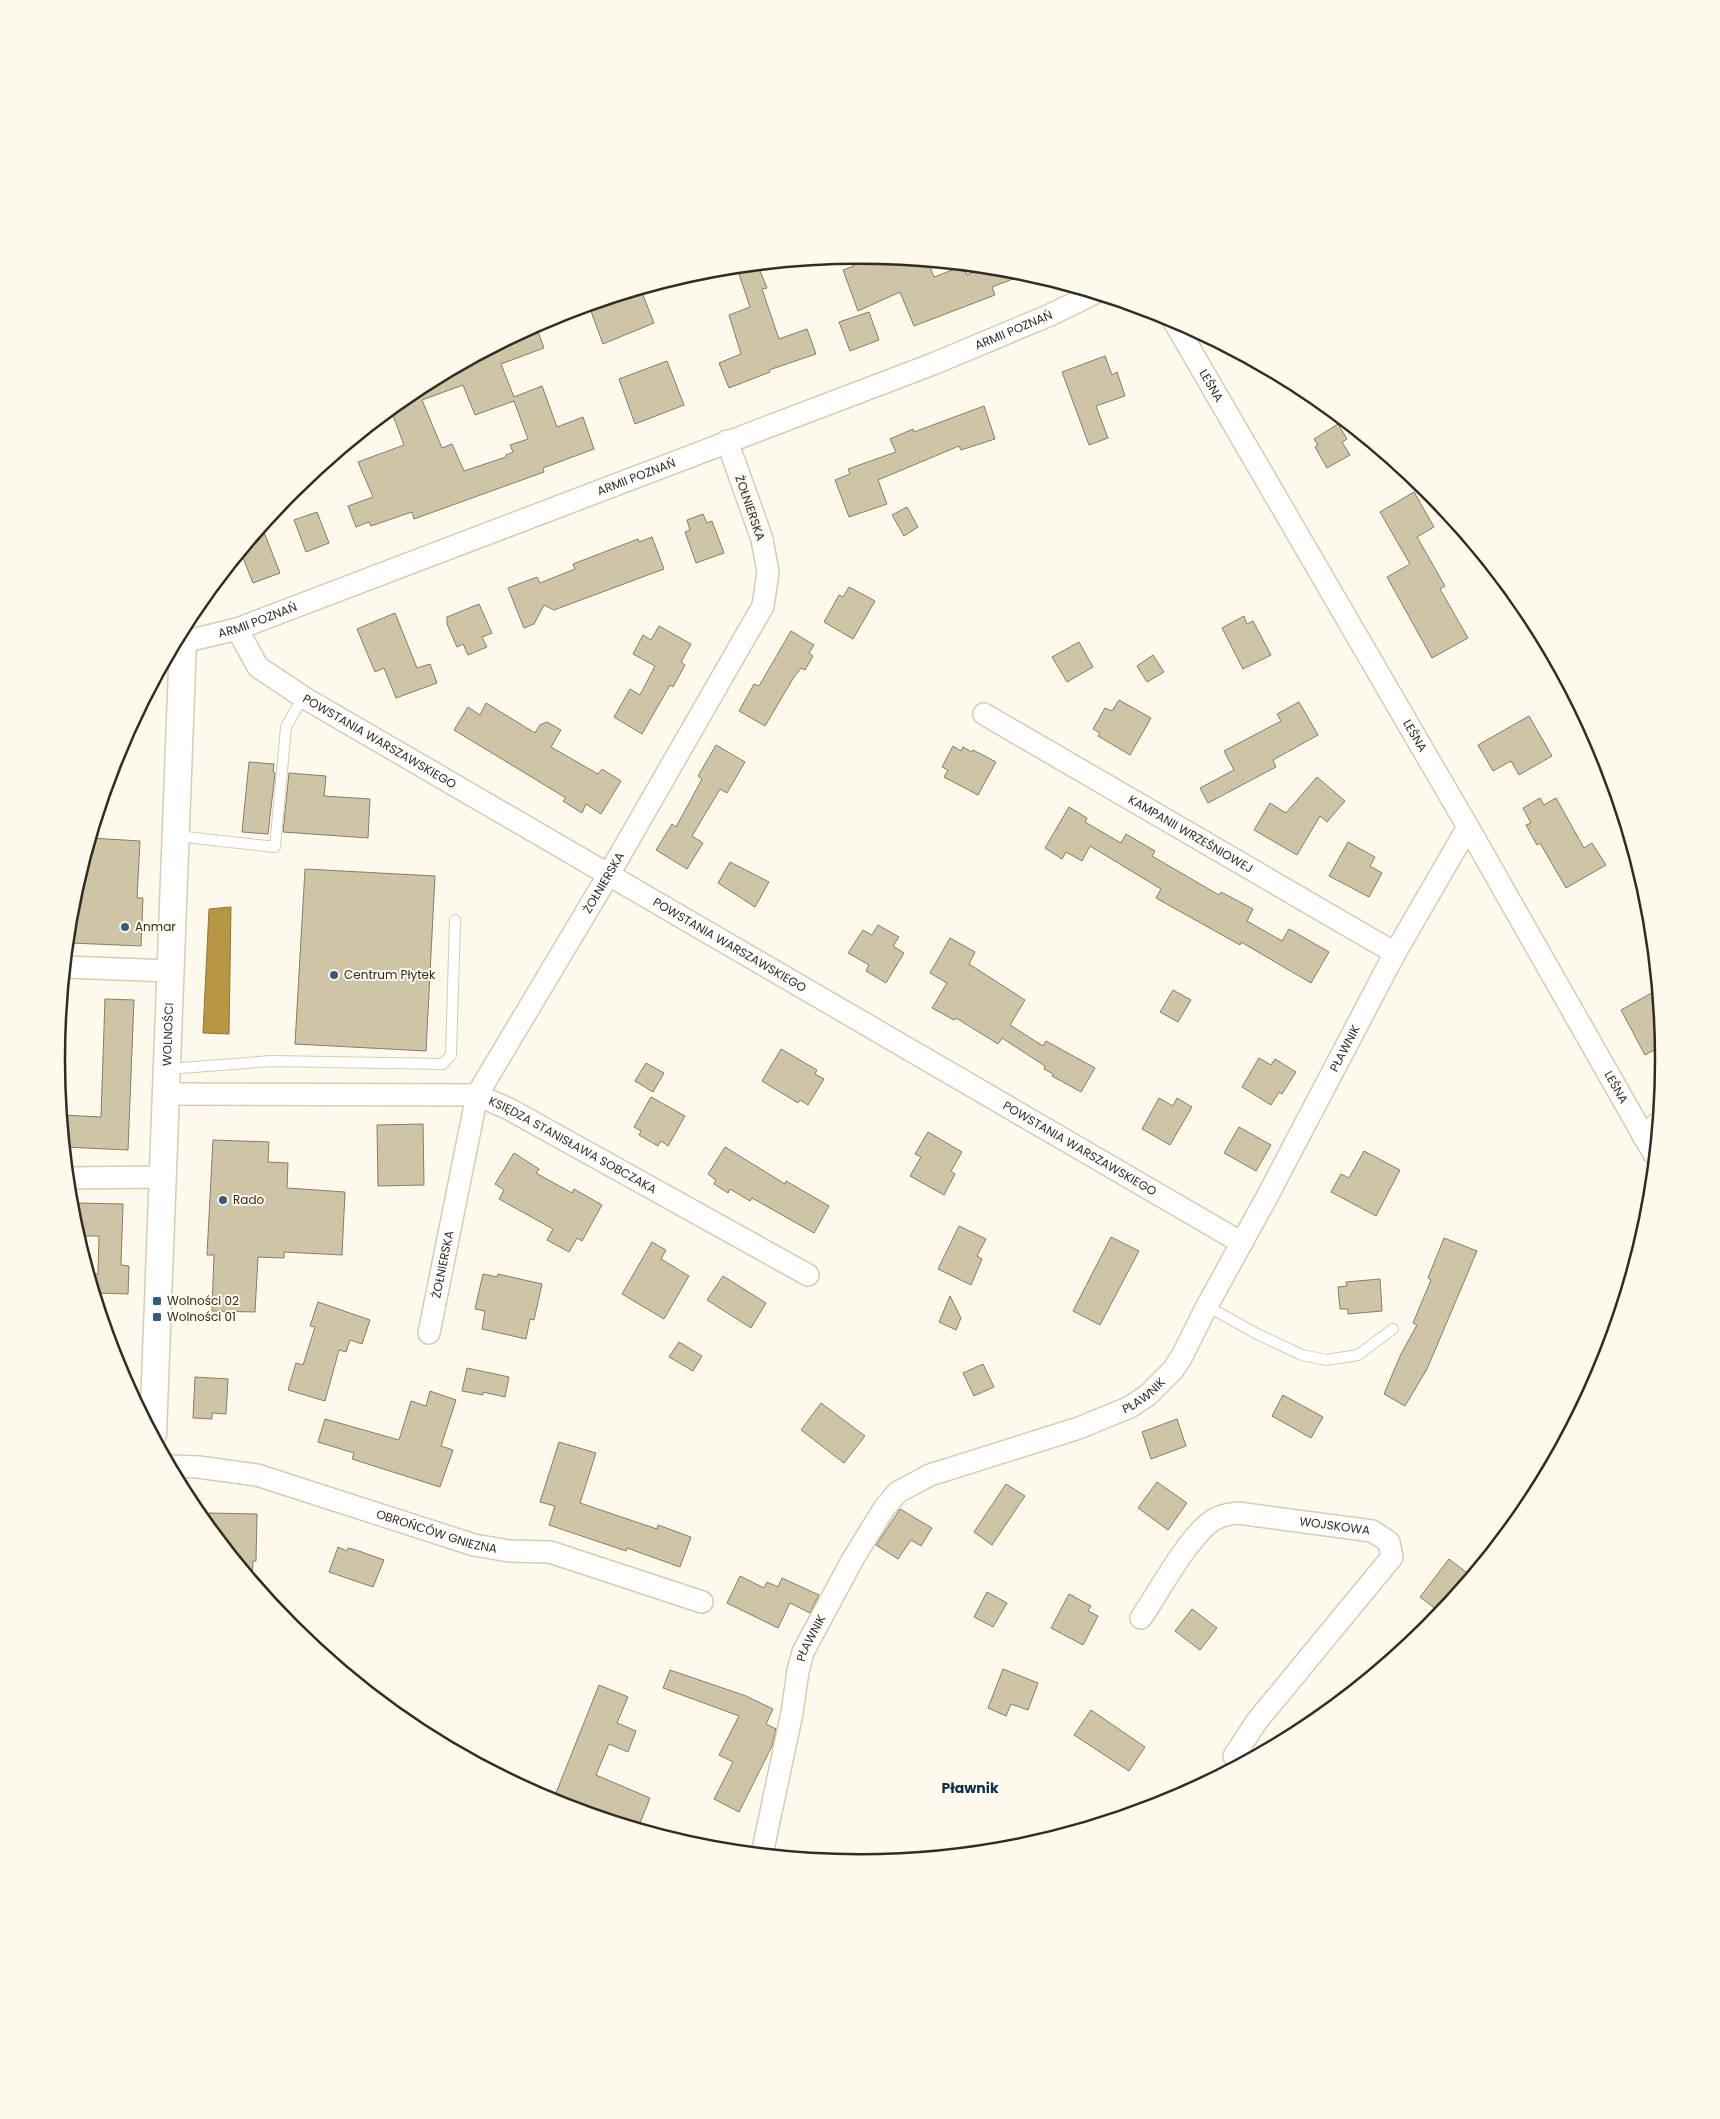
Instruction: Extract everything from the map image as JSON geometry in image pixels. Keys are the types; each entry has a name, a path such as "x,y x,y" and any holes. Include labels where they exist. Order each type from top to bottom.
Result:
{"street":[{"name":"ARMII POZNAŃ","path":"186,639 237,629 933,364 1050,315 1085,298"},
{"name":"LEŚNA","path":"1180,332 1468,827 1650,1129"},
{"name":"ŻOŁNIERSKA","path":"429,1334 477,1095 610,874 763,606 768,572 762,539 727,441"},
{"name":"POWSTANIA WARSZAWSKIEGO","path":"237,629 258,667 303,697 1242,1243"},
{"name":"WOLNOŚCI","path":"154,1424 176,836 179,651"},
{"name":"KAMPANII WRZEŚNIOWEJ","path":"984,714 1395,953"},
{"name":"PŁAWNIK","path":"763,1849 792,1714 798,1671 803,1652 854,1558 885,1507 898,1492 930,1475 1079,1428 1130,1407 1148,1395 1172,1370 1182,1356 1395,953 1468,827"},
{"path":"71,968 170,971"},
{"name":"KSIĘDZA STANISŁAWA SOBCZAKA","path":"167,1082 477,1095 509,1109 808,1275"},
{"path":"74,1178 162,1177"},
{"name":"OBROŃCÓW GNIEZNA","path":"178,1466 257,1475 474,1545 509,1552 550,1552 702,1602"},
{"name":"WOJSKOWA","path":"1141,1618 1192,1540 1210,1522 1223,1515 1238,1512 1372,1531 1388,1542 1392,1557 1257,1721 1234,1756 1237,1759"}],"lane":[{"path":"176,836 275,847 286,727 303,697"},
{"path":"167,1082 271,1061 443,1064 451,1055 455,920"},
{"path":"1207,1306 1257,1334 1302,1355 1326,1360 1358,1355 1393,1329"}],"shaded area":[{"path":"231,907 229,1034 203,1033 209,909"}],"building":[{"path":"853,264 860,264 912,266 930,268 934,277 953,270 965,271 967,275 973,273 1012,279 992,287 995,295 914,326 900,292 858,311 843,270 854,266"},
{"path":"760,271 767,288 762,289 779,339 807,329 816,354 769,370 770,372 729,388 719,363 741,354 729,315 750,307 739,274"},
{"path":"643,295 654,323 603,344 591,312"},
{"path":"869,312 879,340 850,351 839,322"},
{"path":"538,333 544,348 501,364 514,397 542,386 557,427 583,417 594,449 543,468 544,472 414,519 412,512 371,526 369,522 356,527 348,506 373,497 358,462 404,445 393,416 418,398 463,371 508,346","holes":["463,385 475,415 514,401 528,439 510,445 513,452 506,455 506,457 464,471 452,444 442,448 422,400"]},
{"path":"1105,356 1112,375 1117,372 1125,396 1096,406 1108,438 1089,445 1062,372"},
{"path":"667,361 684,405 635,424 619,379"},
{"path":"984,406 995,439 961,450 959,446 878,480 887,504 849,517 835,480 850,474 848,469 896,452 890,439 913,429 914,432"},
{"path":"1338,424 1347,439 1342,442 1350,455 1327,468 1315,447 1318,445 1314,439"},
{"path":"1414,492 1434,527 1417,537 1445,586 1440,589 1468,638 1432,658 1387,577 1410,564 1380,512"},
{"path":"907,507 918,527 904,536 892,515"},
{"path":"317,512 329,543 306,552 294,520"},
{"path":"703,514 707,523 712,521 724,553 696,563 685,532 690,530 687,520"},
{"path":"264,533 280,573 253,583 243,558"},
{"path":"652,537 664,569 554,610 544,605 534,624 524,628 508,588 537,577 540,583 575,569 573,564 638,539 639,542"},
{"path":"849,587 875,601 853,639 824,622 839,595 843,597"},
{"path":"479,604 492,633 482,637 487,647 468,655 463,644 457,647 447,624 447,617"},
{"path":"395,613 417,668 430,664 437,683 396,698 384,668 375,672 357,629"},
{"path":"1244,616 1247,624 1253,621 1271,655 1243,669 1222,628"},
{"path":"659,626 691,644 681,662 685,665 673,687 670,685 642,734 614,717 630,689 640,695 655,666 633,654 643,635 651,640"},
{"path":"791,631 814,645 809,653 813,656 805,670 801,668 794,677 765,726 739,711 754,684 759,686"},
{"path":"1079,642 1093,667 1067,682 1052,657"},
{"path":"1153,655 1164,672 1147,682 1137,666"},
{"path":"1119,700 1151,718 1130,755 1098,736 1100,733 1093,729 1105,708 1112,711"},
{"path":"1299,702 1318,735 1273,760 1276,767 1208,803 1200,788 1234,770 1224,751 1281,721 1277,714"},
{"path":"486,703 535,733 540,725 547,722 561,730 551,747 598,774 602,769 621,781 601,814 586,804 582,813 563,801 566,798 454,730 468,707 480,715"},
{"path":"1529,716 1552,756 1519,775 1511,761 1493,771 1478,745"},
{"path":"716,745 745,762 727,793 720,789 692,836 703,843 687,869 656,850 672,824 676,827 702,779 698,776"},
{"path":"953,746 961,751 963,747 972,752 973,750 996,762 978,795 944,777 948,770 942,767"},
{"path":"249,762 274,764 273,772 275,773 268,834 242,832"},
{"path":"289,773 326,776 324,796 370,799 368,838 283,832"},
{"path":"1317,777 1345,801 1327,822 1320,816 1297,855 1254,830 1270,803 1286,813"},
{"path":"1540,798 1544,805 1556,798 1584,848 1592,843 1606,865 1566,888 1540,843 1537,845 1526,825 1531,823 1523,808"},
{"path":"1069,807 1087,818 1085,822 1121,843 1126,834 1155,851 1152,856 1219,895 1221,892 1253,909 1247,921 1282,941 1289,929 1329,952 1311,983 1241,942 1240,945 1156,898 1161,889 1090,846 1082,861 1066,852 1062,859 1045,848"},
{"path":"97,838 140,841 137,898 143,898 141,946 74,943 80,904"},
{"path":"1348,842 1375,857 1370,866 1382,873 1369,897 1329,876"},
{"path":"730,862 769,882 755,907 718,883"},
{"path":"305,869 435,876 426,1051 295,1044"},
{"path":"878,925 899,937 893,946 904,953 886,983 866,971 869,965 848,953 863,930 872,935"},
{"path":"950,938 975,952 969,964 1025,1000 1010,1025 1043,1046 1046,1041 1095,1068 1081,1092 1052,1076 1053,1074 1044,1069 1045,1066 1002,1038 998,1044 956,1018 954,1020 932,1008 947,983 930,973"},
{"path":"1173,990 1191,1000 1178,1022 1160,1012"},
{"path":"1652,993 1655,1050 1645,1055 1621,1010"},
{"path":"105,999 134,1000 128,1150 70,1147 67,1115 101,1117"},
{"path":"781,1049 817,1070 815,1074 824,1079 808,1105 800,1100 798,1103 762,1081"},
{"path":"1259,1058 1271,1065 1275,1059 1296,1072 1282,1094 1279,1092 1271,1105 1242,1087"},
{"path":"646,1063 664,1073 653,1092 635,1081"},
{"path":"651,1097 685,1116 668,1146 661,1141 658,1146 639,1135 641,1131 634,1127"},
{"path":"1159,1098 1173,1106 1177,1098 1192,1107 1170,1145 1142,1129"},
{"path":"423,1124 424,1185 378,1186 377,1125"},
{"path":"1239,1127 1271,1145 1256,1171 1224,1153"},
{"path":"928,1132 962,1152 951,1171 955,1174 944,1195 910,1176 921,1157 915,1154"},
{"path":"213,1140 269,1142 268,1162 288,1163 287,1188 345,1192 342,1255 284,1252 284,1258 258,1257 255,1312 212,1311 214,1255 207,1255"},
{"path":"725,1147 785,1184 786,1181 829,1206 814,1233 752,1198 750,1201 730,1189 728,1193 714,1184 716,1180 708,1174"},
{"path":"1364,1151 1400,1170 1376,1216 1331,1192 1341,1174 1349,1178"},
{"path":"514,1153 539,1169 536,1173 572,1193 574,1189 602,1205 582,1241 577,1238 569,1252 547,1240 553,1229 499,1199 504,1190 495,1184"},
{"path":"78,1203 123,1204 121,1265 129,1266 128,1294 100,1293 95,1274 98,1274 99,1236 85,1236"},
{"path":"959,1226 986,1239 977,1256 982,1259 971,1285 938,1269"},
{"path":"1111,1237 1139,1251 1100,1325 1073,1311"},
{"path":"1444,1238 1477,1251 1427,1369 1405,1406 1384,1394 1401,1354 1417,1325 1413,1323 1431,1280 1428,1278"},
{"path":"652,1242 666,1250 661,1259 689,1276 664,1319 622,1294"},
{"path":"483,1274 497,1277 498,1274 542,1284 534,1320 530,1319 526,1339 482,1329 485,1311 475,1309"},
{"path":"723,1276 766,1303 751,1328 707,1300"},
{"path":"1380,1279 1382,1311 1348,1314 1348,1309 1340,1309 1338,1287 1347,1286 1346,1282"},
{"path":"950,1296 961,1318 956,1330 939,1322"},
{"path":"318,1302 370,1320 362,1344 350,1340 346,1352 339,1350 325,1401 288,1390 296,1363 303,1365 315,1327 310,1326"},
{"path":"679,1342 702,1356 693,1371 669,1357"},
{"path":"983,1364 994,1387 974,1396 963,1373"},
{"path":"467,1368 509,1377 505,1397 483,1392 483,1395 462,1391"},
{"path":"195,1377 228,1379 226,1414 212,1413 212,1419 193,1418"},
{"path":"430,1391 456,1400 441,1446 453,1450 440,1487 352,1459 354,1453 318,1442 325,1419 399,1440 411,1401 426,1406"},
{"path":"1283,1395 1323,1417 1311,1438 1272,1416"},
{"path":"821,1403 865,1436 844,1463 801,1430"},
{"path":"1177,1419 1186,1446 1151,1459 1142,1432"},
{"path":"559,1442 596,1453 580,1503 657,1529 658,1525 691,1537 680,1567 627,1548 626,1551 549,1525 555,1506 540,1502"},
{"path":"1157,1482 1187,1503 1168,1530 1138,1508"},
{"path":"1006,1484 1025,1496 992,1545 974,1532"},
{"path":"900,1509 932,1528 921,1546 911,1540 898,1559 876,1545"},
{"path":"209,1513 257,1514 256,1561 253,1561 252,1572 229,1543"},
{"path":"338,1547 347,1551 348,1548 356,1550 384,1560 373,1587 329,1572"},
{"path":"1449,1559 1467,1573 1435,1608 1420,1597"},
{"path":"740,1576 764,1588 767,1582 778,1587 782,1578 819,1595 810,1613 790,1603 778,1628 727,1603"},
{"path":"987,1592 1007,1603 993,1627 974,1617"},
{"path":"1069,1594 1091,1606 1088,1611 1098,1616 1083,1645 1051,1628"},
{"path":"1192,1609 1217,1628 1200,1650 1175,1631"},
{"path":"1003,1669 1038,1683 1028,1710 1011,1704 1006,1716 988,1708"},
{"path":"670,1670 746,1696 773,1709 766,1724 776,1729 772,1746 739,1812 714,1799 733,1762 719,1755 739,1716 663,1688"},
{"path":"599,1685 628,1697 617,1723 636,1731 628,1752 609,1744 596,1775 650,1798 640,1823 556,1794"},
{"path":"1091,1710 1145,1747 1129,1771 1074,1735"}],"place":[{"name":"Anmar","path":"125,927"},
{"name":"Centrum Płytek","path":"334,975"},
{"name":"Rado","path":"223,1200"},
{"name":"Wolności 02","path":"157,1301"},
{"name":"Wolności 01","path":"157,1317"}],"district":[{"name":"Pławnik","path":"970,1788"}]}
